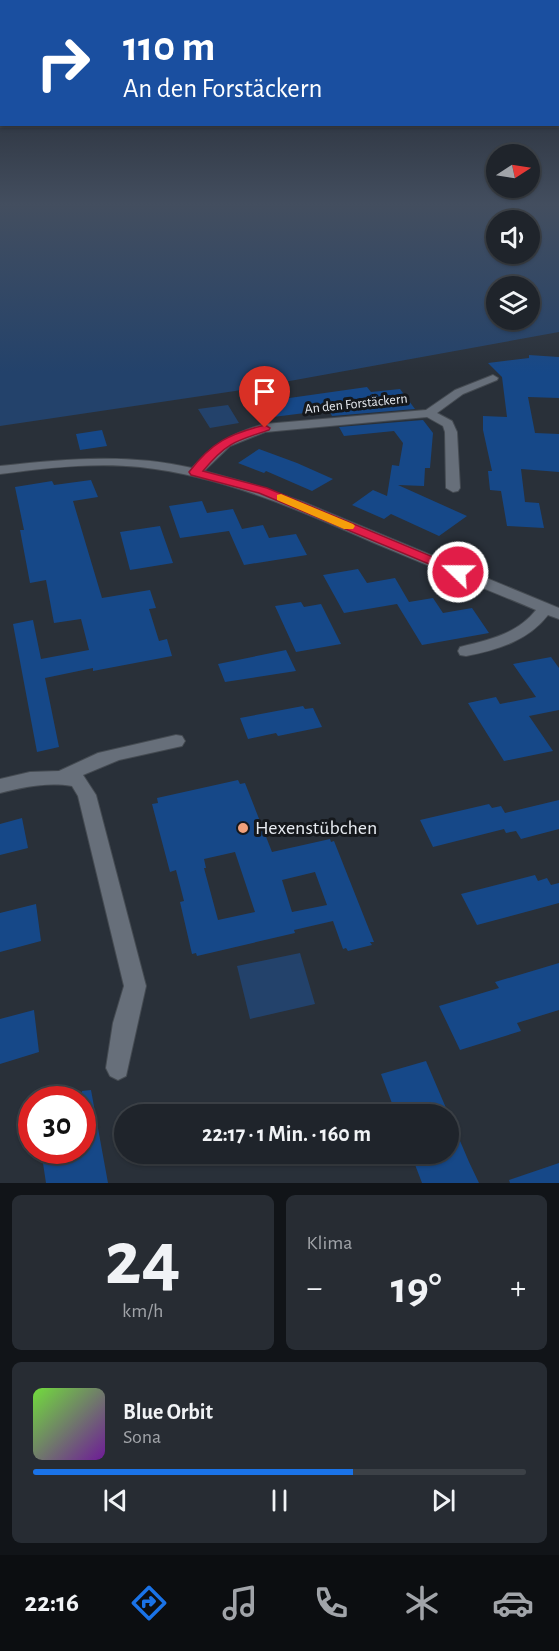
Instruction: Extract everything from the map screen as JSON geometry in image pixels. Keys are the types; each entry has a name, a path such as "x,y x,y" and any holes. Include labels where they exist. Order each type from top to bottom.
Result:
{"street":[{"name":"An den Forstäckern","path":"195,472 216,448 247,432 265,428 429,413 459,392 493,378"},
{"name":"An den Forstäckern","path":"429,413 448,424 451,432 453,488"},
{"path":"0,470 55,464 126,462 195,472 263,491 295,503 552,611"},
{"path":"466,651 506,640 524,631 552,611"},
{"path":"63,777 88,763 114,754 176,741"},
{"path":"0,786 32,778 63,777 78,780 87,795 135,986 125,1023 118,1068"}],"shaded area":[{"path":"0,262 559,262 559,332 235,391 0,426"},
{"path":"228,405 239,423 210,428 198,409"},
{"path":"300,953 315,1004 250,1019 237,966"}],"building":[{"path":"529,355 559,357 559,398 528,397 535,433 559,434 559,472 521,469 525,502 539,503 544,528 507,526 501,491 490,490 488,471 492,471 483,430 483,416 507,417 502,377 488,363 529,358"},
{"path":"367,387 371,392 400,389 415,409 332,416 329,410 257,419 247,404"},
{"path":"423,420 433,433 430,468 425,468 424,486 398,485 467,516 439,536 391,514 384,519 352,505 373,490 387,496 392,465 399,466 403,443 394,431 344,436 339,427"},
{"path":"102,430 107,446 80,450 76,434"},
{"path":"259,449 333,479 312,491 266,471 264,473 238,463"},
{"path":"91,480 98,497 73,501 102,598 150,590 156,608 149,609 159,641 167,639 172,656 45,678 59,747 37,752 13,624 33,620 41,659 89,650 81,619 54,623 46,580 30,583 20,530 24,530 15,487 52,481 54,485"},
{"path":"202,501 207,513 233,509 242,529 263,525 269,538 296,534 307,555 244,565 229,531 180,538 169,506"},
{"path":"160,526 173,563 130,570 120,532"},
{"path":"358,569 367,583 395,578 409,602 433,598 443,613 472,608 489,633 422,645 397,604 344,613 323,575"},
{"path":"301,602 304,607 321,604 341,644 296,652 275,606"},
{"path":"286,650 296,671 225,682 218,664"},
{"path":"551,657 559,668 559,710 529,716 553,751 504,761 468,703 496,697 500,704 536,697 513,664"},
{"path":"303,706 305,709 313,708 322,727 278,736 276,733 248,739 240,718"},
{"path":"238,780 240,784 245,783 272,852 330,839 331,842 334,841 374,942 370,942 372,945 348,951 346,948 343,949 333,921 294,930 295,933 197,956 196,953 192,954 180,902 184,901 176,870 170,872 152,804 158,803 157,798","holes":["235,852 255,912 218,920 204,868 206,868 204,859","315,872 327,905 292,912 282,880"]},
{"path":"559,800 559,829 521,839 516,831 506,833 504,829 433,847 420,820 489,804 492,808 501,806 505,813"},
{"path":"22,818 28,848 0,855 0,824"},
{"path":"535,875 538,881 547,878 551,885 559,883 559,903 477,925 461,894"},
{"path":"36,904 41,941 0,952 0,913"},
{"path":"559,963 559,1010 517,1023 521,1031 460,1050 439,1006 499,988 495,982"},
{"path":"34,1010 39,1052 0,1064 0,1019"},
{"path":"426,1061 444,1104 392,1104 381,1074"},
{"path":"96,1117 108,1183 46,1183 43,1164 96,1164"},
{"path":"459,1139 479,1183 422,1183 415,1164 459,1164"},
{"path":"559,1163 559,1183 510,1183 509,1180"}],"slow traffic":[{"path":"281,498 349,526"}],"place":[{"name":"Hexenstübchen","path":"243,828"}],"route":[{"path":"265,428 230,439 216,448 195,472 263,491 295,503 458,572"}]}
